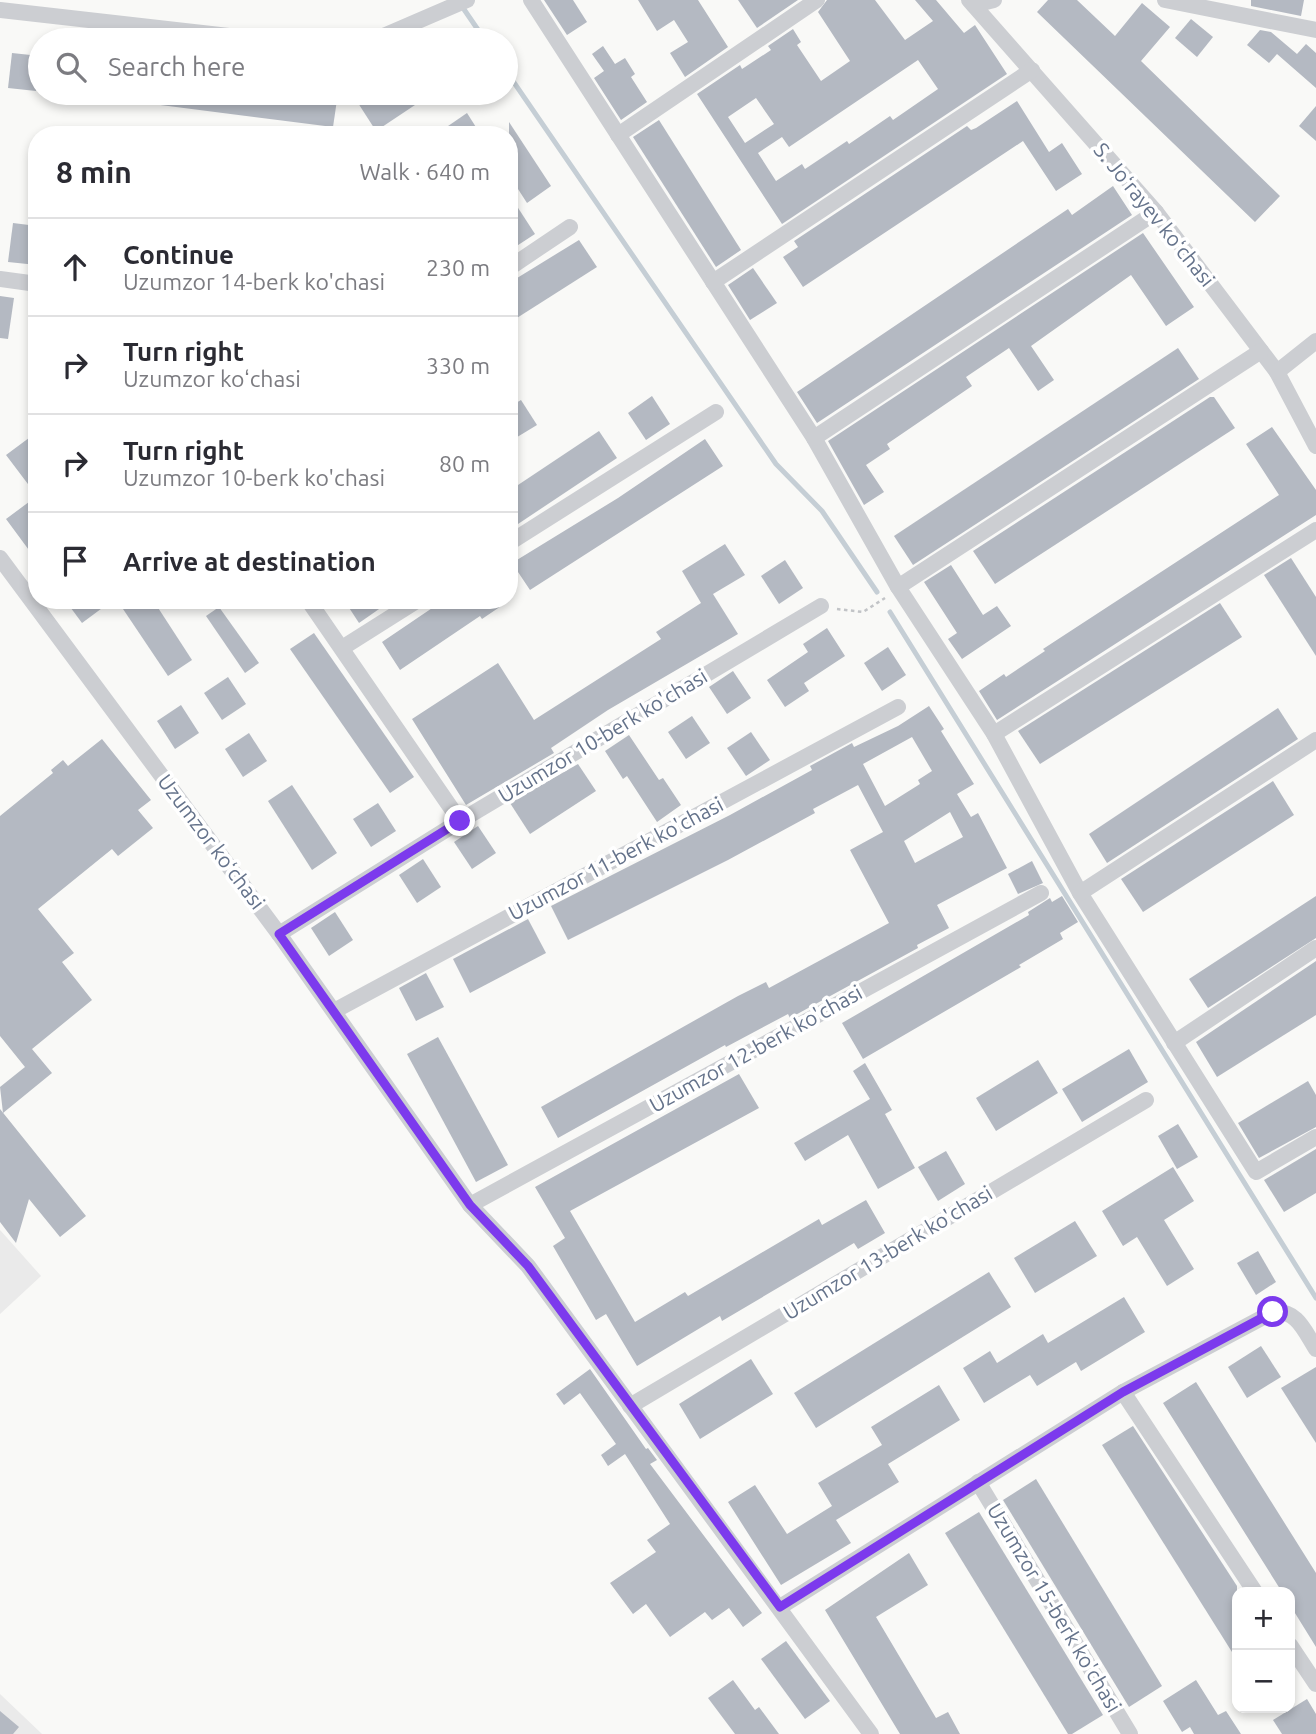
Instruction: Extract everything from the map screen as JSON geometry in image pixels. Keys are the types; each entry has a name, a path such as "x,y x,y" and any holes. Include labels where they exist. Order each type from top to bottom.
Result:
{"street":[{"path":"531,0 814,438 898,587 994,734 1080,893 1256,1172 1316,1137"},
{"path":"618,135 817,0"},
{"path":"972,2 994,0"},
{"path":"1165,0 1316,30"},
{"path":"402,28 462,2"},
{"name":"S. Joʻrayev koʻchasi","path":"972,2 1156,212 1277,372 1316,446"},
{"path":"0,10 159,28"},
{"path":"713,282 1032,70"},
{"path":"814,438 1156,212"},
{"path":"518,262 570,227"},
{"path":"0,279 28,283"},
{"path":"1277,372 1316,341"},
{"path":"898,587 1261,351"},
{"path":"518,537 716,412"},
{"path":"994,734 1316,530"},
{"name":"Uzumzor koʻchasi","path":"0,558 28,596"},
{"name":"Uzumzor 10-berk ko'chasi","path":"279,934 460,821 821,606"},
{"name":"Uzumzor koʻchasi","path":"38,609 279,934 470,1205 528,1266 871,1734"},
{"path":"314,609 460,821"},
{"path":"342,648 404,609"},
{"name":"Uzumzor 11-berk ko'chasi","path":"334,1011 898,707"},
{"path":"1080,893 1316,740"},
{"name":"Uzumzor 12-berk ko'chasi","path":"470,1205 1041,893"},
{"path":"1174,1043 1316,948"},
{"name":"Uzumzor 13-berk ko'chasi","path":"630,1406 1146,1100"},
{"path":"780,1607 1123,1392 1273,1312 1286,1311 1295,1317 1316,1349"},
{"path":"1123,1392 1252,1587"},
{"name":"Uzumzor 15-berk ko'chasi","path":"978,1482 1130,1734"},
{"path":"1293,1650 1316,1684"}],"path":[{"path":"821,606 828,605 846,612 863,612 882,600"}],"shaded area":[{"path":"0,1230 41,1276 0,1314"},
{"path":"0,1694 42,1734 0,1734"}],"building":[{"path":"544,0 573,0 587,22 567,35"},
{"path":"638,0 698,0 728,47 685,77 670,53 688,42 674,20 657,31"},
{"path":"738,0 798,0 757,28"},
{"path":"827,0 875,0 905,40 933,21 915,0 936,0 964,33 975,25 1007,74 782,224 697,94 740,65 742,69 771,50 768,46 793,29 801,42 797,45 821,81 850,61 818,12","holes":["918,60 938,89 893,120 890,116 849,144 847,141 805,169 802,164 776,181 758,153 782,137 789,147","756,98 774,124 745,143 728,117"]},
{"path":"1048,0 1077,0 1115,36 1142,3 1170,27 1141,61 1280,196 1255,222 1037,12"},
{"path":"1251,0 1304,0 1301,16 1251,6"},
{"path":"1191,19 1213,37 1197,57 1175,38"},
{"path":"1260,30 1271,32 1297,54 1306,44 1316,53 1316,88 1277,54 1269,63 1247,45"},
{"path":"603,46 615,64 625,58 635,74 631,77 647,102 621,120 594,78 604,71 592,54"},
{"path":"12,53 28,55 28,90 8,88"},
{"path":"1017,101 1049,152 1062,143 1082,174 1056,191 1023,141 803,287 783,257 798,247 794,241 967,126 971,130 976,128"},
{"path":"161,105 336,105 333,126"},
{"path":"359,105 415,105 384,126 373,126"},
{"path":"1316,106 1316,141 1299,126"},
{"path":"467,113 475,126 448,126"},
{"path":"659,120 741,250 716,267 633,137"},
{"path":"518,136 551,186 527,203 518,189"},
{"path":"1113,186 1132,215 817,423 797,392 1068,209 1072,215"},
{"path":"518,208 535,234 518,245"},
{"path":"13,223 28,225 28,264 8,262"},
{"path":"1143,233 1194,307 1166,326 1131,275 1031,346 1054,380 1038,391 1009,348 966,377 972,386 887,444 890,449 866,465 884,492 864,505 828,441"},
{"path":"579,240 597,267 518,317 518,277"},
{"path":"753,268 777,303 750,320 728,285"},
{"path":"0,296 14,298 8,339 0,338"},
{"path":"1178,348 1199,379 913,565 894,536"},
{"path":"652,396 670,424 646,440 628,413"},
{"path":"1210,397 1214,397 1235,428 995,584 973,551"},
{"path":"521,400 537,425 518,437 518,402"},
{"path":"1272,427 1316,490 1316,515 997,720 979,691 1004,674 1006,677 1045,651 1043,649 1279,495 1246,444"},
{"path":"599,431 617,458 518,524 518,485"},
{"path":"28,439 28,484 6,455"},
{"path":"705,439 723,466 530,590 518,572 518,559 618,498"},
{"path":"28,503 28,549 6,519"},
{"path":"725,544 745,575 713,594 738,634 608,710 551,748 554,753 466,805 412,719 498,663 534,720 661,639 656,632 701,603 682,571"},
{"path":"1291,558 1316,597 1316,656 1264,575"},
{"path":"785,560 803,588 779,604 761,576"},
{"path":"951,565 983,615 997,606 1011,626 962,659 948,639 957,633 924,582"},
{"path":"1220,603 1242,637 1040,764 1018,731"},
{"path":"72,609 101,609 82,623"},
{"path":"123,609 159,609 192,660 168,676"},
{"path":"220,609 259,663 245,673 206,616"},
{"path":"350,609 379,609 359,623"},
{"path":"431,609 497,609 482,619 480,616 400,670 382,642"},
{"path":"827,628 845,656 804,683 809,691 785,707 767,680 808,652 803,644"},
{"path":"314,633 414,777 390,793 290,649"},
{"path":"888,647 906,675 882,691 864,663"},
{"path":"733,671 751,698 727,714 709,687"},
{"path":"228,677 246,704 222,720 204,693"},
{"path":"181,705 199,733 175,749 157,721"},
{"path":"929,706 974,784 957,794 971,817 978,813 1007,868 937,905 949,928 917,945 918,948 790,1018 788,1014 726,1047 725,1045 558,1138 541,1107 738,996 766,982 769,988 889,923 850,850 883,832 858,785 813,809 815,813 728,860 568,940 551,906 730,815 812,770 810,766 852,743 854,747 898,726","holes":["912,737 932,771 918,780 920,784 885,806 863,764","950,812 963,837 915,863 904,841"]},
{"path":"1278,708 1298,739 1107,863 1089,834"},
{"path":"692,716 710,743 686,759 668,732"},
{"path":"751,732 770,760 746,776 727,748"},
{"path":"249,733 267,761 243,777 225,749"},
{"path":"629,735 659,780 663,778 681,805 657,822 627,776 623,779 605,751"},
{"path":"102,739 151,800 138,810 153,828 118,856 112,849 38,909 74,953 62,962 92,1000 32,1049 52,1073 3,1113 0,1087 25,1067 0,1036 0,816 53,773 51,770 63,760 68,766"},
{"path":"578,764 596,791 530,834 510,803"},
{"path":"1273,781 1294,815 1143,912 1121,879"},
{"path":"292,785 337,853 312,870 268,801"},
{"path":"378,803 396,831 371,847 353,819"},
{"path":"478,826 496,853 472,869 454,842"},
{"path":"423,859 441,887 417,903 399,875"},
{"path":"1032,861 1043,883 1018,894 1008,874"},
{"path":"1062,896 1078,922 1060,933 1063,939 1019,965 1021,967 863,1059 842,1023 1029,915 1028,912 1050,898 1052,902"},
{"path":"1316,896 1316,938 1208,1008 1189,979"},
{"path":"335,912 353,940 329,956 311,928"},
{"path":"528,919 546,953 470,993 453,959"},
{"path":"1316,961 1316,1015 1217,1077 1196,1042"},
{"path":"426,973 444,1007 416,1021 399,988"},
{"path":"438,1037 508,1165 476,1182 407,1054"},
{"path":"1129,1049 1148,1082 1082,1122 1062,1089"},
{"path":"1038,1060 1058,1093 996,1131 976,1098"},
{"path":"865,1063 892,1110 885,1114 915,1168 878,1189 848,1135 805,1161 794,1143 870,1099 853,1071"},
{"path":"739,1074 759,1108 570,1211 635,1322 685,1292 688,1296 819,1219 822,1225 866,1200 885,1233 858,1249 854,1243 722,1321 720,1316 637,1366 606,1314 596,1320 553,1246 565,1238 535,1187"},
{"path":"1308,1081 1316,1095 1316,1127 1259,1158 1238,1123"},
{"path":"0,1109 86,1216 60,1237 29,1199 16,1243 0,1222"},
{"path":"1178,1124 1198,1157 1177,1169 1158,1136"},
{"path":"1316,1149 1316,1193 1284,1212 1264,1180"},
{"path":"946,1151 965,1184 938,1201 918,1167"},
{"path":"1173,1167 1194,1201 1164,1220 1194,1269 1167,1286 1137,1237 1123,1246 1102,1211"},
{"path":"1075,1221 1097,1256 1035,1293 1014,1258"},
{"path":"1258,1251 1276,1282 1256,1295 1237,1263"},
{"path":"989,1272 1011,1307 816,1428 794,1393"},
{"path":"1124,1297 1145,1332 1081,1371 1076,1362 1037,1386 1030,1375 984,1403 963,1368 990,1351 997,1363 1043,1334 1048,1343"},
{"path":"1261,1346 1281,1377 1247,1398 1228,1367"},
{"path":"751,1359 773,1394 700,1439 679,1404"},
{"path":"1316,1367 1316,1443 1281,1388"},
{"path":"590,1369 646,1449 648,1448 657,1460 650,1464 762,1613 743,1627 729,1608 712,1620 705,1612 670,1637 646,1604 633,1614 610,1583 656,1552 647,1540 670,1524 625,1454 608,1466 601,1455 616,1444 580,1393 564,1405 556,1394"},
{"path":"1196,1382 1316,1573 1316,1647 1295,1613 1295,1587 1279,1587 1163,1403"},
{"path":"939,1385 960,1420 888,1464 899,1482 836,1520 851,1543 781,1585 728,1502 755,1485 787,1534 832,1506 818,1483 882,1445 871,1427"},
{"path":"1133,1426 1237,1586 1232,1587 1232,1652 1102,1445"},
{"path":"1036,1479 1162,1686 1129,1707 1003,1500"},
{"path":"979,1512 1103,1715 1072,1734 1068,1734 945,1533"},
{"path":"909,1553 928,1585 876,1617 936,1718 948,1712 960,1734 900,1734 825,1610"},
{"path":"786,1641 830,1701 805,1719 761,1659"},
{"path":"733,1680 755,1710 759,1707 779,1734 735,1734 708,1698"},
{"path":"1196,1680 1218,1715 1226,1711 1241,1734 1194,1734 1190,1727 1182,1732 1163,1701"},
{"path":"1307,1699 1316,1714 1316,1734 1282,1734 1273,1720 1284,1713 1295,1713 1295,1706"},
{"path":"0,1711 19,1727 13,1734 0,1734"}],"waterway":[{"path":"461,5 477,28"},
{"path":"518,88 776,464 822,511 877,592"},
{"path":"890,612 1316,1298"}],"route":[{"path":"460,821 279,934 470,1205 528,1266 780,1607 1123,1392 1273,1312"}]}
